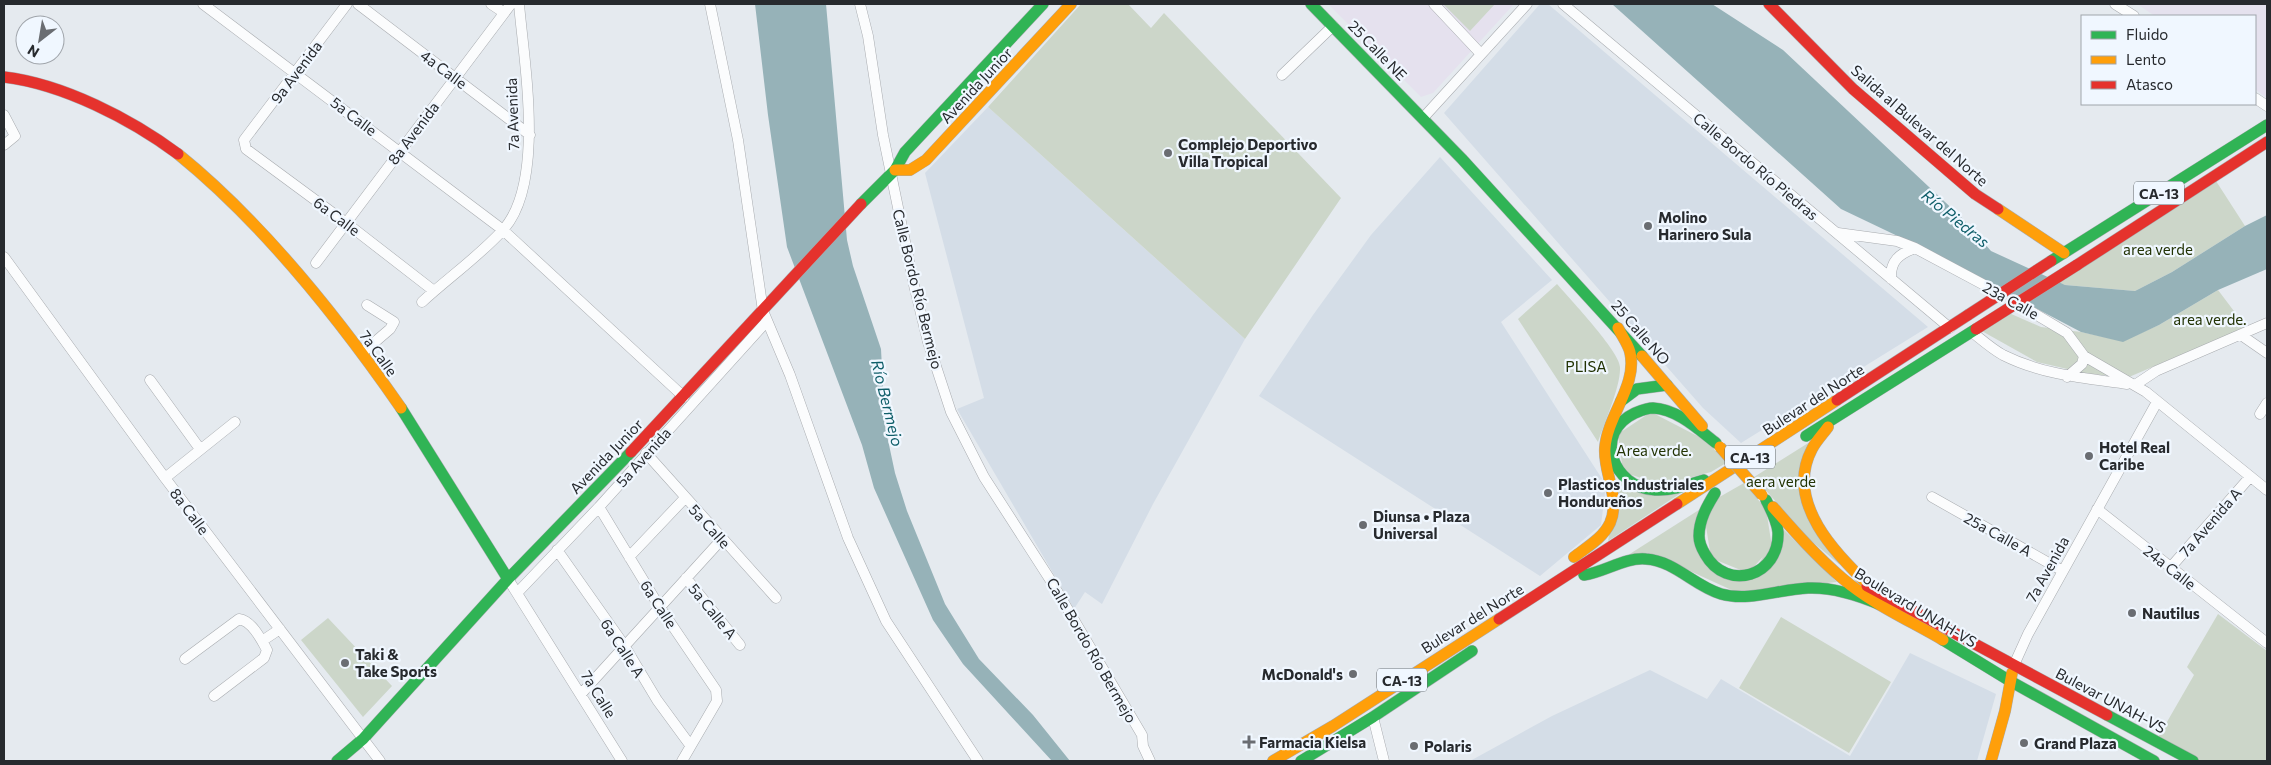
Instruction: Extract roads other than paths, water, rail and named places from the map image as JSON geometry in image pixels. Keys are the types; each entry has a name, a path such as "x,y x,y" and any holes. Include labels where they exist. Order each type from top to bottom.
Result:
{"main road":[{"name":"Avenida Junior","path":"337,761 363,739 508,579 765,316 773,300 890,174 905,152 1042,4"},
{"name":"Avenida Junior","path":"890,174 910,170 926,160 1071,4"},
{"name":"25 Calle NE","path":"1311,4 1423,118"},
{"name":"Salida al Bulevar del Norte","path":"1769,4 1853,89 1975,194 2064,253"},
{"name":"7a Calle","path":"4,77 16,78 65,94 116,115 159,140 197,170 240,211 277,251 362,353 408,420 508,579"},
{"name":"25 Calle NO","path":"1423,118 1618,328 1801,539 1832,568"},
{"name":"Bulevar del Norte","path":"1273,761 1333,726 2051,261 2267,125"},
{"name":"Bulevar del Norte","path":"1796,442 1974,331 2267,142"},
{"path":"1531,598 1553,574 1599,538 1610,523 1614,510 1613,492 1605,448 1611,424 1621,401 1631,367 1630,352 1618,328"},
{"path":"1621,401 1637,389 1667,385"},
{"path":"1718,445 1686,421 1669,412 1652,408 1622,420 1615,430 1612,444 1612,460 1620,474 1636,486 1649,490 1681,487 1720,476"},
{"path":"1844,412 1822,434 1813,448 1807,460 1804,486 1809,509 1826,540 1848,567 1872,588"},
{"name":"Bulevar del Norte","path":"1301,761 1374,717 1584,575 1755,468"},
{"path":"1715,493 1702,515 1698,538 1711,565 1734,576 1748,577 1762,570 1771,559 1778,535 1764,497"},
{"path":"1584,575 1605,571 1632,559 1649,559 1667,565 1722,595 1735,596 1808,588 1831,588 1854,594 1881,605"},
{"name":"Boulevard UNAH-VS","path":"1832,568 2014,664"},
{"name":"Boulevard UNAH-VS","path":"1832,568 1843,579 1881,605 2010,681"},
{"name":"7a Avenida","path":"1991,761 2005,711 2014,664"},
{"name":"Bulevar UNAH-VS","path":"2014,664 2193,761"},
{"path":"2010,681 2154,761"}],"street":[{"name":"5a Calle","path":"203,4 504,230 684,397"},
{"name":"9a Avenida","path":"244,140 347,4"},
{"name":"4a Calle","path":"358,4 530,134"},
{"path":"491,4 503,12"},
{"name":"8a Avenida","path":"316,263 503,12 511,4"},
{"name":"7a Avenida","path":"422,302 504,230 514,213 524,185 530,134 519,4"},
{"path":"710,4 738,140 765,316 790,376 848,538 886,622 978,761"},
{"name":"Calle Bordo Río Bermejo","path":"860,4 868,36 890,174 928,342 951,412 984,478 1051,581 1142,735 1143,746 1150,761"},
{"path":"1434,4 1481,54"},
{"path":"1423,118 1527,4"},
{"name":"Calle Bordo Río Piedras","path":"1562,4 1950,328"},
{"path":"2115,4 2132,15"},
{"path":"1282,75 1333,26"},
{"path":"2256,99 2267,106"},
{"path":"4,115 15,136 4,145"},
{"name":"6a Calle","path":"244,140 246,149 434,291"},
{"name":"23a Calle","path":"1836,232 1897,241 1915,248 2034,312 2067,333 2084,356 2135,385 2267,490"},
{"path":"1891,279 1892,264 1901,253 1915,248"},
{"name":"8a Calle","path":"4,257 165,478 380,761"},
{"path":"362,353 390,329 394,322 367,305"},
{"name":"5a Avenida","path":"518,592 599,507 765,316"},
{"path":"1974,331 2002,354 2033,369 2067,377 2135,385 2156,372 2267,324"},
{"path":"2241,335 2267,352"},
{"path":"2067,377 2082,364 2084,356"},
{"path":"150,380 200,449"},
{"name":"7a Avenida","path":"2014,664 2022,646 2157,402"},
{"path":"2260,414 2267,403"},
{"path":"165,478 235,422"},
{"name":"5a Calle","path":"646,453 776,598"},
{"name":"7a Avenida A","path":"2170,568 2250,477"},
{"name":"25a Calle A","path":"1932,497 2063,571"},
{"path":"629,557 685,498"},
{"name":"6a Calle","path":"599,507 659,606 716,690 717,701 690,745"},
{"name":"24a Calle","path":"2097,509 2267,643"},
{"path":"581,694 659,606 722,539"},
{"name":"6a Calle A","path":"557,550 624,645 657,700 690,745"},
{"name":"5a Calle A","path":"686,578 740,645"},
{"name":"7a Calle","path":"508,579 518,592 622,761"},
{"path":"185,659 239,619 245,620 250,625 267,650 264,658 214,696"},
{"path":"262,641 280,629"},
{"path":"1374,717 1384,761"},
{"path":"682,761 690,745"}],"water":[{"path":"755,4 826,4 847,240 853,266 881,349 885,426 895,473 907,511 945,604 979,659 1033,715 1070,761 1052,761 963,664 933,620 874,488 862,445 787,247 768,115"},
{"name":"Río Piedras","path":"1612,4 1712,4 1783,50 1961,217 1991,251 2065,285 2135,291 2172,272 2245,226 2267,215 2267,269 2218,290 2159,325 2123,342 2081,332 1908,241 1841,209"}],"place":[{"name":"Complejo Deportivo Villa Tropical","path":"1168,153"},
{"name":"Molino Harinero Sula","path":"1648,226"},
{"name":"Hotel Real Caribe","path":"2089,456"},
{"name":"Plasticos Industriales Hondureños","path":"1548,493"},
{"name":"Diunsa • Plaza Universal","path":"1363,525"},
{"name":"Nautilus","path":"2132,613"},
{"name":"Taki & Take Sports","path":"345,663"},
{"name":"McDonald's","path":"1353,674"},
{"name":"Farmacia Kielsa","path":"1249,742"},
{"name":"Grand Plaza","path":"2024,743"},
{"name":"Polaris","path":"1414,746"}],"park label":[{"name":"area verde","path":"2158,249"},
{"name":"area verde.","path":"2210,319"},
{"name":"PLISA","path":"1586,366"},
{"name":"Area verde.","path":"1654,450"},
{"name":"aera verde","path":"1781,481"}],"water label":[{"name":"Río Bermejo","path":"888,403"}]}
